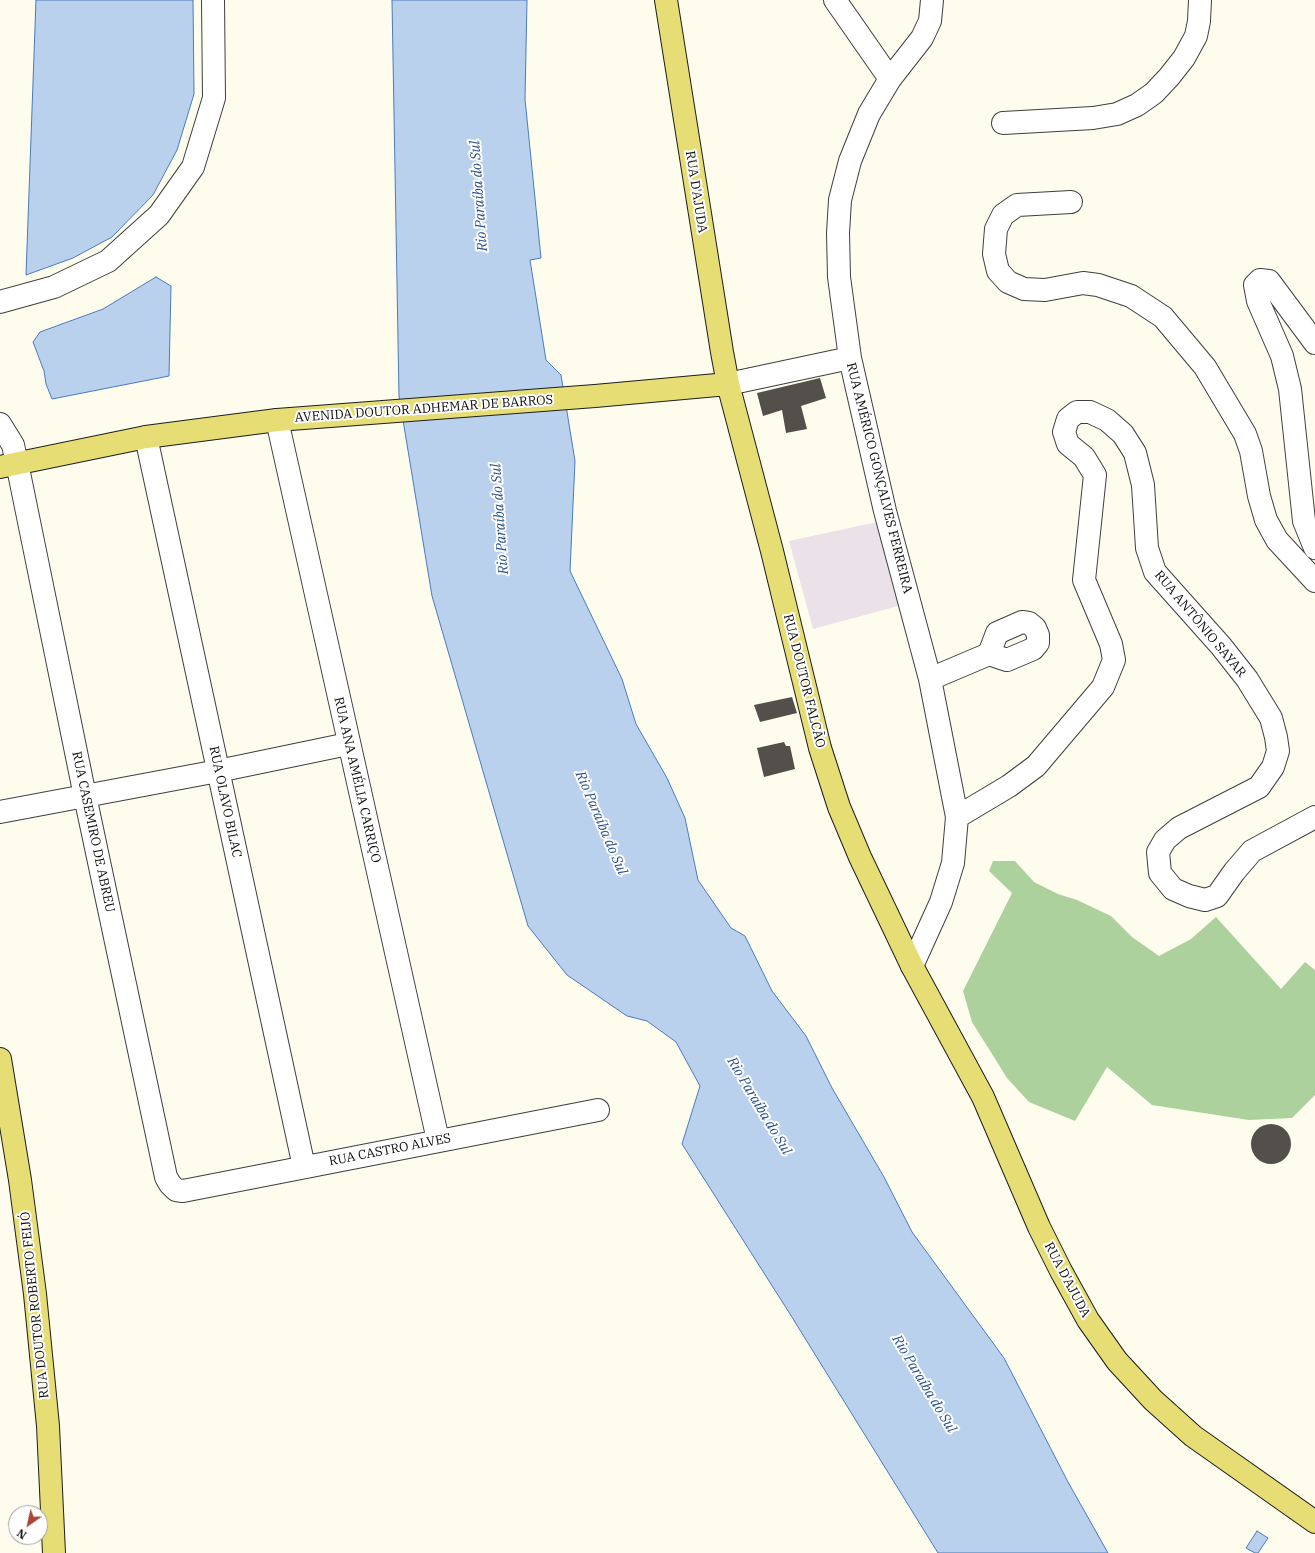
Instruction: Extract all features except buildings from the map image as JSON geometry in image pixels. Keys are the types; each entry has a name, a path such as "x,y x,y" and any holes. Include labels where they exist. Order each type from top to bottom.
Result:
{"main road":[{"name":"RUA D'AJUDA","path":"666,0 728,384"},
{"name":"AVENIDA DOUTOR ADHEMAR DE BARROS","path":"9,465 146,437 277,420 595,396 728,384"},
{"name":"RUA DOUTOR FALCÃO","path":"728,384 772,551 820,748 839,807 860,857 912,966"},
{"name":"RUA D'AJUDA","path":"912,966 983,1097 1039,1227 1060,1271 1100,1338 1117,1360 1153,1400 1193,1436 1315,1522"},
{"name":"RUA DOUTOR ROBERTO FEIJÓ","path":"0,1059 20,1180 36,1294 48,1426 54,1553"}],"street":[{"path":"0,302 54,287 108,261 159,216 193,167 214,98 213,0"},
{"path":"835,0 890,79"},
{"name":"RUA AMÉRICO GONÇALVES FERREIRA","path":"912,966 941,902 953,863 957,817 930,679 885,511 850,358 839,277 838,233 840,200 850,161 869,114 890,79 922,38 930,21 932,0"},
{"path":"1003,123 1093,118 1117,114 1137,105 1154,93 1184,58 1196,36 1199,21 1200,0"},
{"path":"1071,202 1017,205 1003,214 996,229 994,254 998,271 1008,282 1024,289 1045,290 1083,283 1098,285 1131,296 1163,317 1205,367 1245,434 1251,451 1259,496 1266,520 1277,540 1315,581"},
{"path":"1315,343 1268,281 1260,280 1255,286 1258,301 1282,356 1290,389 1304,521 1315,548"},
{"name":"AVENIDA DOUTOR ADHEMAR DE BARROS","path":"728,384 850,358"},
{"name":"RUA ANTÔNIO SAYAR","path":"957,817 1009,786 1036,766 1104,687 1114,660 1111,644 1084,580 1095,475 1084,457 1068,444 1064,432 1068,419 1077,412 1090,412 1107,420 1123,434 1135,454 1143,485 1147,548 1155,572 1221,646 1247,679 1271,718 1278,750 1273,768 1259,787 1179,828 1165,840 1158,852 1160,873 1172,889 1189,896 1205,900 1217,896 1234,872 1252,851 1315,817"},
{"name":"RUA ANA AMÉLIA CARRIÇO","path":"277,420 348,744 438,1140"},
{"path":"0,424 13,445 9,465"},
{"name":"RUA OLAVO BILAC","path":"146,437 304,1167"},
{"name":"RUA CASEMIRO DE ABREU","path":"9,465 85,796 166,1177 176,1190 183,1191"},
{"path":"930,679 988,654"},
{"path":"0,812 218,771 348,744"},
{"name":"RUA CASTRO ALVES","path":"183,1191 438,1140 598,1110"}],"shaded area":[{"path":"882,521 902,605 813,629 789,541"}],"green space":[{"path":"993,861 1015,861 1034,882 1058,894 1077,900 1111,916 1132,937 1159,956 1191,939 1216,917 1281,989 1305,962 1315,970 1315,1095 1292,1118 1249,1120 1152,1105 1107,1067 1075,1121 1029,1102 1007,1078 972,1022 963,991 1012,893 989,871"}],"water":[{"path":"36,0 193,0 194,94 177,150 153,195 112,237 73,258 26,275"},
{"name":"Rio Paraíba do Sul","path":"392,0 527,0 525,99 541,258 530,260 546,360 561,375 575,461 570,571 622,679 636,724 667,778 685,818 698,880 731,928 745,936 772,991 806,1036 832,1088 884,1177 912,1232 1004,1358 1068,1482 1108,1553 938,1553 790,1314 682,1144 700,1086 676,1042 647,1021 627,1016 567,975 528,926 432,596 399,396"},
{"path":"156,277 171,286 169,376 52,399 46,384 44,371 33,342 40,332 103,309"},
{"path":"1257,1531 1268,1538 1258,1553 1255,1553 1246,1548"}]}
